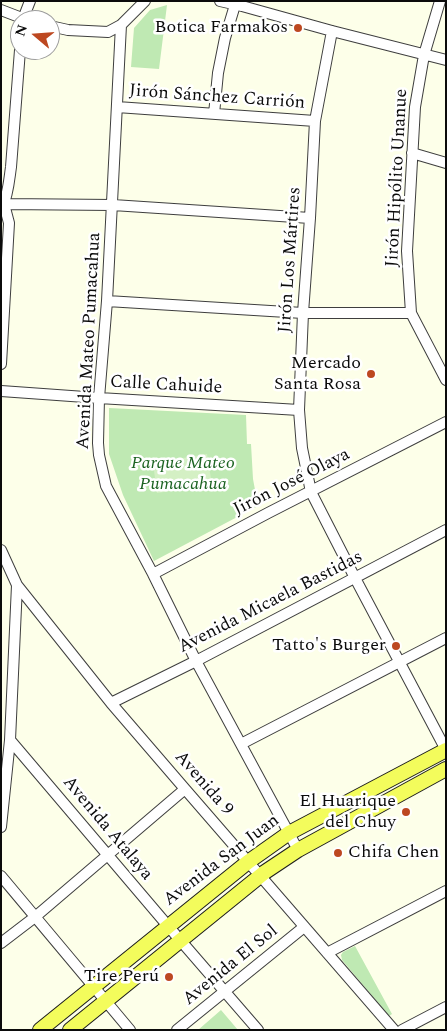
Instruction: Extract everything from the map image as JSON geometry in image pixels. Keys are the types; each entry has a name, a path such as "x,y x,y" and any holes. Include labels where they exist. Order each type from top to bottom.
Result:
{"main road":[{"name":"Avenida San Juan","path":"40,1030 248,862 289,833 446,750"},
{"name":"Avenida San Juan","path":"70,1030 260,876 298,850 446,769"}],"street":[{"path":"60,28 108,32 121,25 145,1"},
{"path":"220,1 241,4 332,31 446,60"},
{"name":"Jirón Hipólito Unanue","path":"440,1 424,55 416,107 407,251 411,313 446,380"},
{"path":"214,114 225,38 241,4"},
{"name":"Avenida Mateo Pumacahua","path":"121,25 108,301 99,398 99,454 106,486 153,574 196,661 298,850"},
{"name":"Jirón Los Mártires","path":"332,31 315,121 299,410 302,448 311,492 446,750"},
{"path":"1,364 9,223 2,205 11,168 19,60"},
{"name":"Jirón Sánchez Carrión","path":"117,107 315,121"},
{"path":"412,153 446,163"},
{"path":"2,205 113,205 310,218"},
{"path":"108,301 303,313 411,313"},
{"name":"Calle Cahuide","path":"1,391 299,410"},
{"name":"Jirón José Olaya","path":"153,574 446,422"},
{"name":"Avenida Micaela Bastidas","path":"111,703 196,661 446,530"},
{"name":"Avenida 9","path":"1,550 17,585 111,703 394,1030"},
{"path":"1,827 17,585"},
{"path":"241,744 446,638"},
{"name":"Avenida Atalaya","path":"7,742 108,854 258,1030"},
{"path":"1,943 35,917 184,789"},
{"path":"1,876 130,1030"},
{"path":"327,953 446,891"},
{"name":"Avenida El Sol","path":"177,1030 304,927"},
{"path":"402,1030 446,1007"}],"green space":[{"path":"167,5 159,69 131,67 134,28 150,10"},
{"name":"Parque Mateo Pumacahua","path":"109,408 246,415 247,444 251,444 253,479 258,506 154,561 123,495 109,454"},
{"path":"207,454 212,485 157,493 153,463"},
{"path":"355,946 392,1014 389,1016 342,960 341,955 343,952"},
{"path":"221,1010 238,1030 198,1030"}],"place":[{"name":"Botica Farmakos","path":"298,28"},
{"name":"Mercado Santa Rosa","path":"371,374"},
{"name":"Tatto's Burger","path":"396,646"},
{"name":"El Huarique del Chuy","path":"406,812"},
{"name":"Chifa Chen","path":"338,853"},
{"name":"Tire Perú","path":"169,977"}]}
